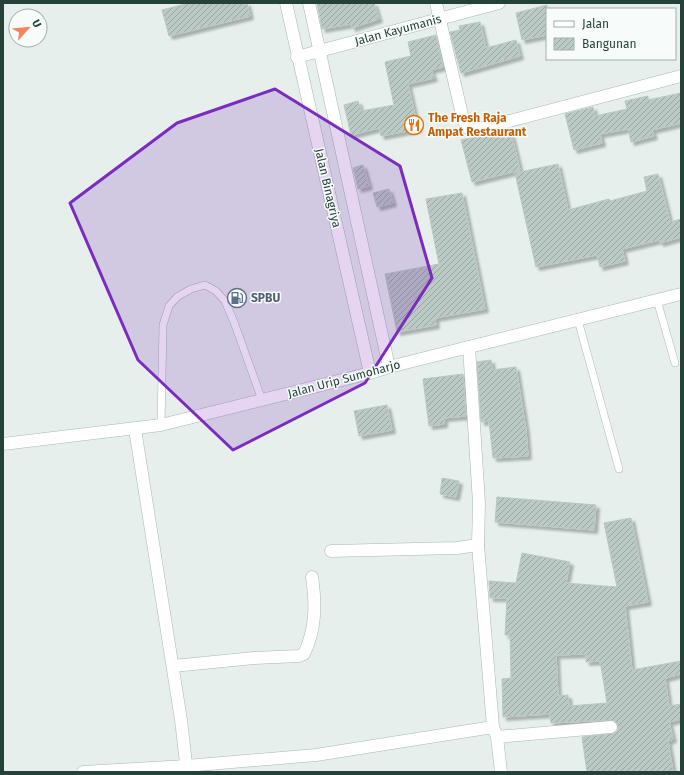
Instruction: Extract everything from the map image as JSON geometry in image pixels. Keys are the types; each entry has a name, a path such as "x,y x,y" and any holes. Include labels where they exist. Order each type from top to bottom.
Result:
{"street":[{"name":"Jalan Binagriya","path":"286,3 297,57 370,373"},
{"name":"Jalan Binagriya","path":"309,3 389,367"},
{"path":"436,3 463,119 468,128 475,130 681,76"},
{"name":"Jalan Kayumanis","path":"297,57 499,3"},
{"path":"318,147 340,142"},
{"name":"Jalan Urip Sumoharjo","path":"3,444 161,425 681,294"},
{"path":"469,347 479,503 478,545 495,732 501,772"},
{"path":"135,429 173,666 187,769"},
{"path":"331,551 457,548 478,545"},
{"path":"173,666 254,658 299,656 304,654 314,625 315,612 312,577"},
{"path":"83,772 187,769 316,755 495,732 611,727"}],"lane":[{"path":"161,425 163,325 169,306 177,297 191,289 205,286 216,291 225,301 262,400"},
{"path":"657,300 677,359"},
{"path":"578,320 618,469"}],"highlighted area":[{"path":"275,89 400,166 432,278 365,383 233,450 138,360 70,203 177,123"}],"building":[{"path":"189,3 247,3 250,16 169,36 162,10"},
{"path":"317,3 374,3 379,19 352,28 351,24 322,29"},
{"path":"547,5 546,35 522,40 516,13"},
{"path":"480,22 486,48 516,40 520,56 461,73 450,32 460,30 459,26"},
{"path":"436,35 443,67 431,70 434,78 408,84 418,129 381,136 379,128 351,135 344,105 358,101 361,111 394,105 385,62 411,56 408,42"},
{"path":"681,93 681,123 652,130 654,136 631,142 628,129 600,134 602,143 574,150 565,114 593,107 595,116 627,109 625,101 648,96 648,100"},
{"path":"510,129 520,170 472,182 461,140"},
{"path":"558,164 568,210 647,191 644,177 658,174 670,222 681,219 681,237 660,243 659,240 622,249 625,261 600,267 597,255 536,267 515,173"},
{"path":"363,165 369,186 358,189 353,168"},
{"path":"389,189 393,203 377,207 373,193"},
{"path":"462,193 485,309 435,318 436,325 397,332 385,274 439,264 426,199"},
{"path":"491,360 492,370 516,367 526,430 528,456 493,458 489,421 481,422 477,362"},
{"path":"463,374 466,416 444,418 444,424 429,426 423,379"},
{"path":"387,405 392,430 359,436 354,411"},
{"path":"442,478 459,481 456,497 440,494"},
{"path":"497,497 596,505 594,530 495,522"},
{"path":"631,518 648,602 625,606 632,670 681,661 681,674 665,678 669,706 681,704 681,719 669,722 673,739 668,741 673,772 587,772 582,737 615,733 618,730 617,723 610,720 551,723 550,714 503,717 502,679 511,678 510,635 505,635 507,598 490,598 489,581 516,583 522,553 570,562 566,583 617,587 604,523","holes":["586,654 586,662 600,661 607,703 569,706 568,695 558,696 556,655"]}],"place":[{"name":"The Fresh Raja Ampat Restaurant","path":"414,125"},
{"name":"SPBU","path":"237,298"}]}
